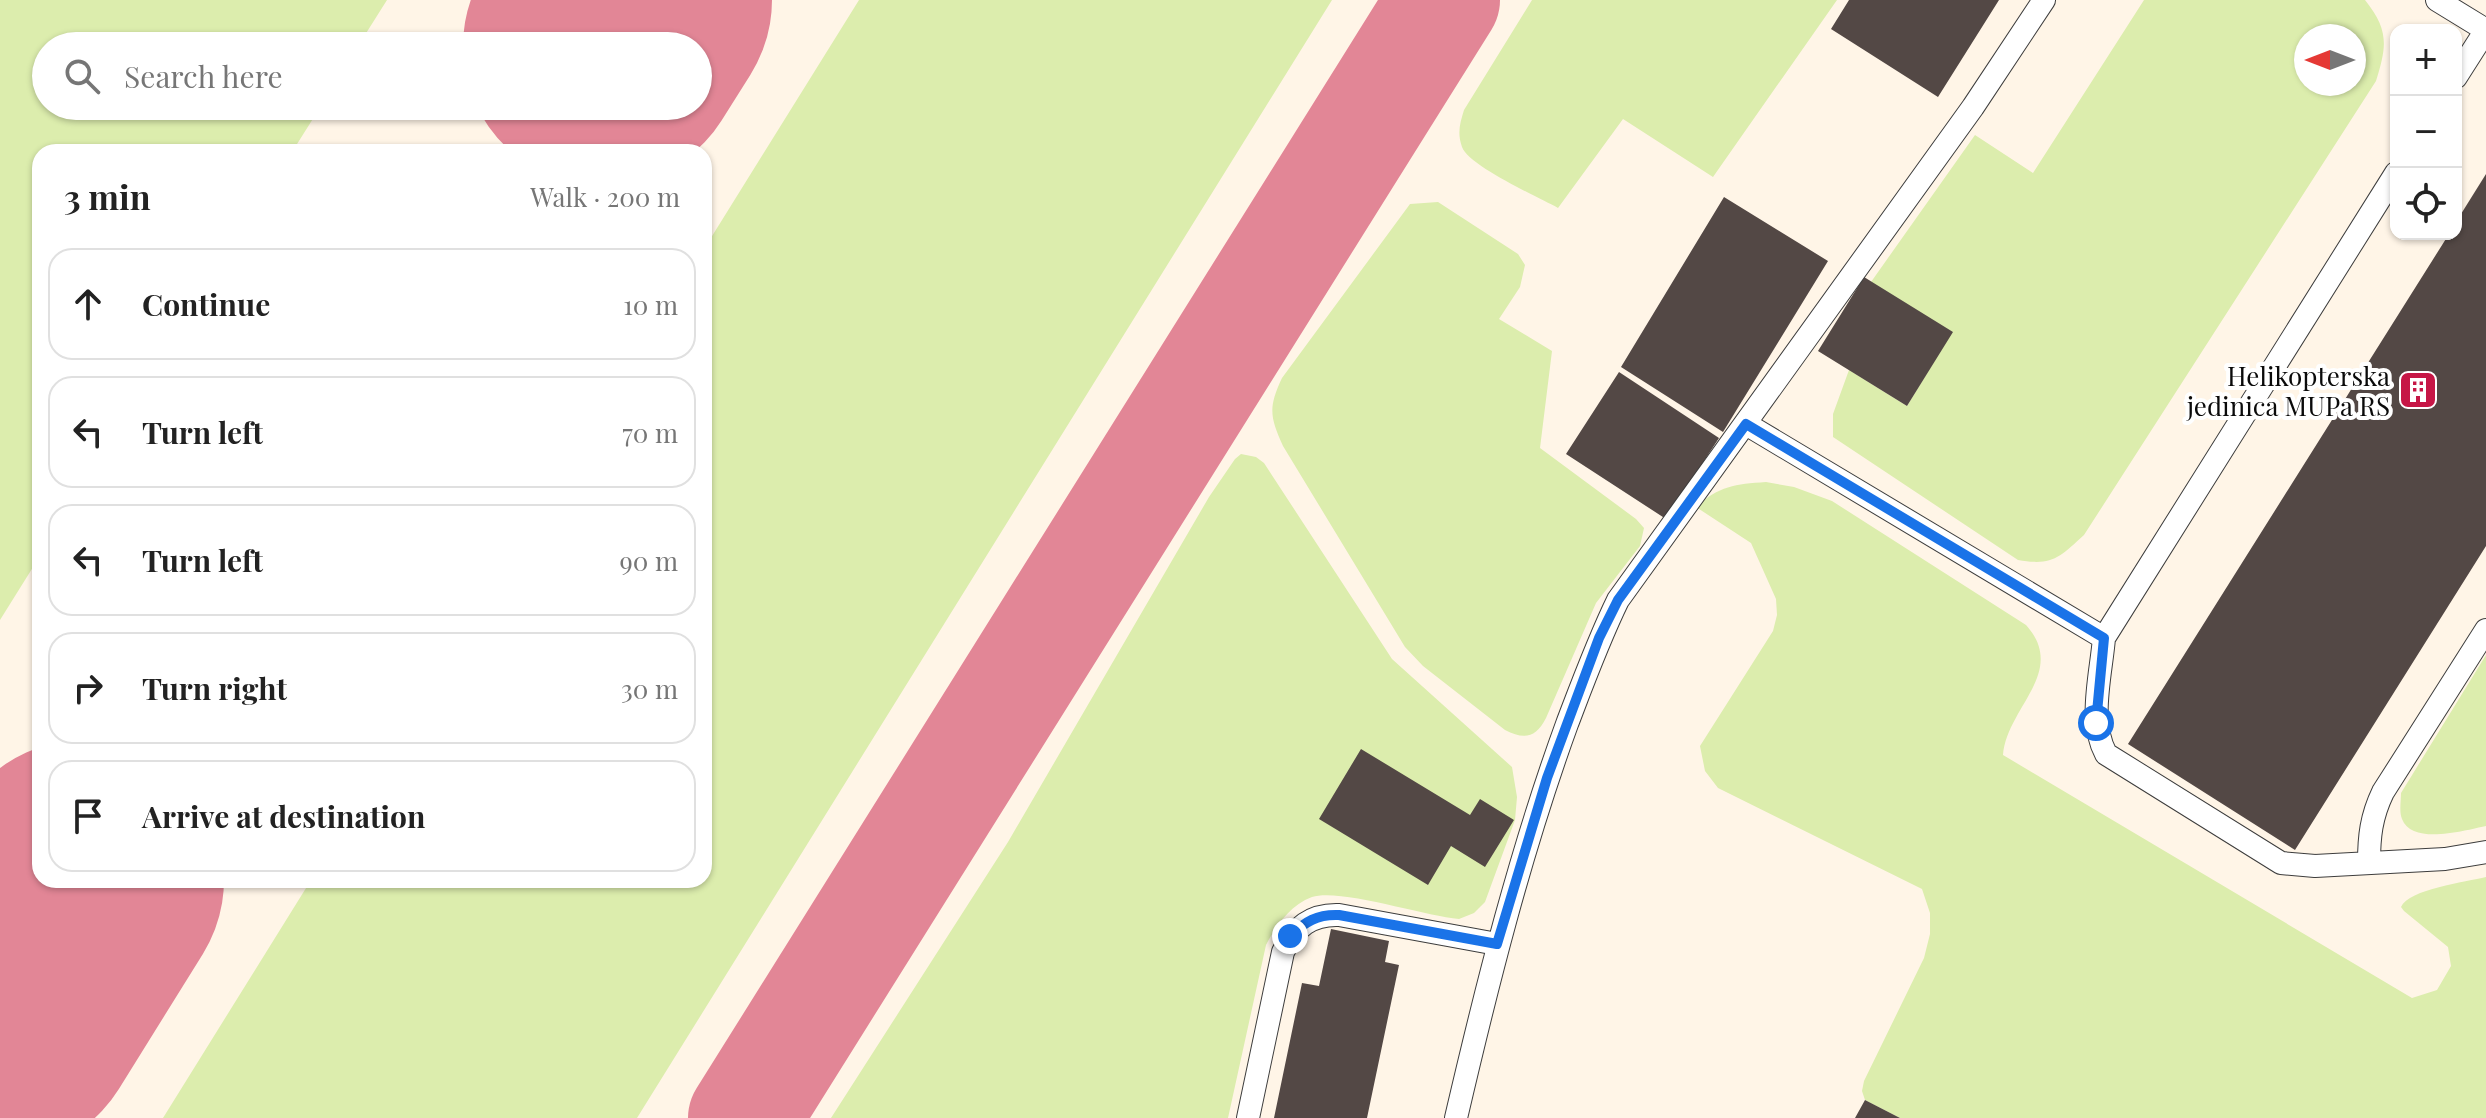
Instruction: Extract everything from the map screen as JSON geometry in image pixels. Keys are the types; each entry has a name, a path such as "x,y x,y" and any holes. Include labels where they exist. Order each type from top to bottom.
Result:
{"lane":[{"path":"1456,1118 1497,944 1547,778 1599,638 1618,600 1973,107 2044,0"},
{"path":"2437,0 2486,30 2462,68"},
{"path":"2390,183 2104,638 2096,723 2098,740 2106,754 2281,863 2296,866 2445,859 2486,852"},
{"path":"1746,424 2104,638"},
{"path":"2369,863 2369,831 2373,812 2383,792 2486,630"},
{"path":"1248,1118 1283,952 1290,936 1303,924 1321,914 1339,915 1497,944"}],"green space":[{"path":"0,0 387,0 367,32 32,32 32,120 312,120 297,144 32,144 32,569 0,620"},
{"path":"859,0 1332,0 637,1118 163,1118 306,888 712,888 712,236"},
{"path":"1532,0 1837,0 1713,177 1623,119 1558,208 1477,163 1467,155 1460,137 1464,110"},
{"path":"2144,0 2365,0 2382,30 2384,48 2376,81 2084,535 2061,555 2047,561 2018,560 1833,437 1833,414 1849,370 1907,406 1952,332 1871,282 1975,135 2033,173"},
{"path":"1438,202 1518,254 1525,265 1520,287 1499,319 1552,351 1540,448 1644,528 1640,546 1596,603 1546,718 1538,730 1524,736 1505,730 1423,666 1405,647 1283,446 1273,420 1274,397 1282,378 1410,204"},
{"path":"1241,454 1256,457 1264,463 1392,659 1512,767 1517,797 1515,820 1485,902 1474,913 1459,919 1342,896 1312,897 1297,905 1279,924 1266,945 1228,1118 831,1118 1008,842 1209,497"},
{"path":"1766,482 1794,487 1832,501 2026,625 2037,642 2041,658 2032,690 2014,721 2003,755 2412,998 2437,990 2451,966 2448,947 2401,907 2415,895 2426,891 2486,877 2486,1118 1900,1118 1865,1100 1862,1091 1864,1081 1924,958 1930,934 1930,913 1922,889 1718,788 1705,771 1700,746 1773,631 1777,615 1776,599 1751,543 1696,507 1728,487"},
{"path":"2486,655 2486,826 2453,833 2417,832 2402,819 2401,793"}],"building":[{"path":"1849,0 1999,0 1938,97 1831,29"},
{"name":"Helikopterska jedinica MUPa RS","path":"2486,174 2486,546 2295,850 2128,744 2445,240 2462,240 2462,212"},
{"path":"1724,197 1828,261 1723,432 1621,367"},
{"path":"1864,277 1953,332 1907,406 1818,351"},
{"path":"1619,372 1719,438 1666,519 1566,454"},
{"path":"1361,749 1470,815 1480,799 1514,820 1485,867 1451,846 1428,885 1319,819"},
{"path":"1331,929 1389,941 1385,962 1399,965 1367,1118 1274,1118 1302,983 1319,986"},
{"path":"1865,1100 1900,1118 1855,1118"}],"taxiway":[{"path":"744,1118 1444,0"}],"runway":[{"path":"612,32 632,0"},
{"path":"0,1015 79,888"}],"place":[{"name":"Helikopterska jedinica MUPa RS","path":"2418,390"}],"route":[{"path":"1290,936 1321,914 1497,944 1547,778 1599,638 1618,600 1746,424 2104,638 2096,723"}]}
